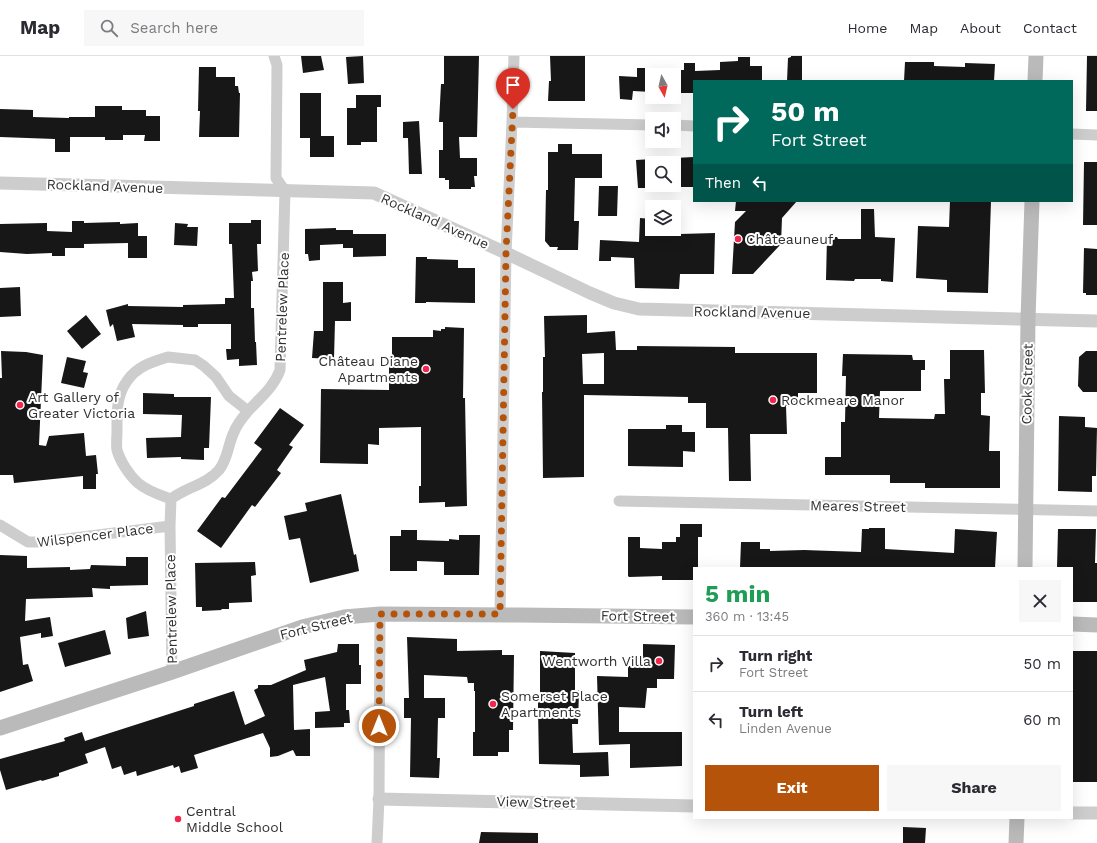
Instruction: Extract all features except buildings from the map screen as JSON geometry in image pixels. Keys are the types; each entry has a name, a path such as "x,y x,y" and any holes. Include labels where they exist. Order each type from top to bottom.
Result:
{"main road":[{"path":"1035,80 1036,56"},
{"name":"Cook Street","path":"1025,567 1028,319 1032,202"},
{"name":"Fort Street","path":"0,728 172,672 302,627 344,617 380,614 693,617"},
{"path":"1073,624 1097,625"},
{"path":"1016,843 1017,819"}],"street":[{"path":"274,56 277,65 276,178 285,190"},
{"path":"500,614 506,253 514,56"},
{"path":"512,122 645,125"},
{"path":"681,125 693,126"},
{"path":"1073,134 1097,134"},
{"name":"Rockland Avenue","path":"0,183 374,193 590,293 614,303 639,309 1097,321"},
{"name":"Pentrelew Place","path":"172,672 171,499 180,492 208,480 220,469 234,431 248,411 270,388 280,370 285,190"},
{"path":"171,499 155,493 138,483 125,467 118,450 117,408 120,394 127,380 138,369 150,362 168,357 195,360 216,377 229,396 248,411"},
{"name":"Meares Street","path":"619,501 1097,511"},
{"name":"Wilspencer Place","path":"0,525 28,542 42,542 170,526"},
{"path":"377,843 379,799 380,614"},
{"name":"View Street","path":"379,799 693,806"},
{"path":"1073,813 1097,813"}],"place":[{"name":"Châteauneuf","path":"738,239"},
{"name":"Château Diane Apartments","path":"426,369"},
{"name":"Rockmeare Manor","path":"773,400"},
{"name":"Art Gallery of Greater Victoria","path":"20,405"},
{"name":"Wentworth Villa","path":"659,661"},
{"name":"Somerset Place Apartments","path":"493,704"},
{"name":"Central Middle School","path":"178,819"}],"route":[{"path":"379,726 380,614 500,614 506,253 513,109"}]}
